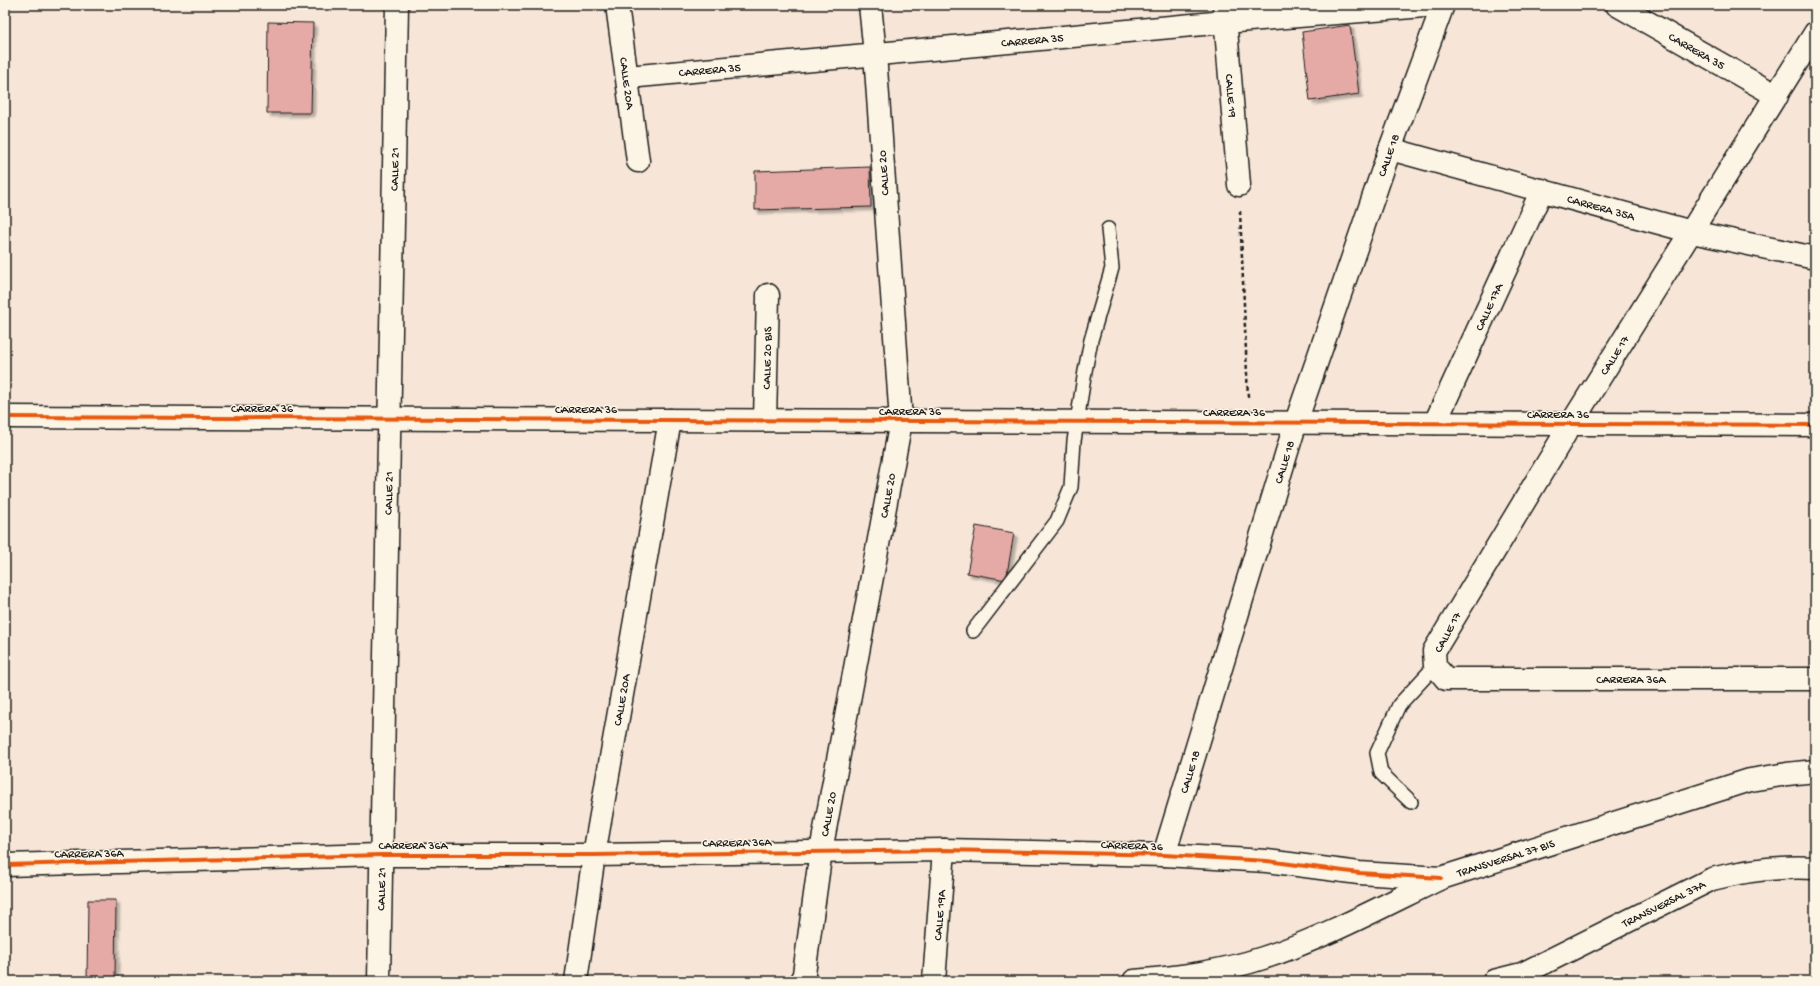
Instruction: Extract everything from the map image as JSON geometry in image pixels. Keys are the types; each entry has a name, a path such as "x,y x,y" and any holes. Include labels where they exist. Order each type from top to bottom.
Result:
{"street":[{"name":"CALLE 21","path":"379,981 397,5"},
{"name":"CALLE 20A","path":"617,5 628,77 638,161"},
{"name":"CALLE 20","path":"803,981 821,851 901,421 875,54 870,5"},
{"name":"CARRERA 35","path":"628,77 875,54 1224,14 1437,5"},
{"name":"CALLE 18","path":"1164,855 1296,422 1390,149 1443,5"},
{"name":"CARRERA 35","path":"1617,5 1777,96"},
{"name":"CALLE 19","path":"1224,14 1239,186"},
{"name":"CALLE 17","path":"1441,672 1434,652 1571,424 1815,33"},
{"name":"CARRERA 35A","path":"1390,149 1692,232 1815,258"},
{"name":"CALLE 17A","path":"1435,423 1542,190"},
{"name":"CALLE 20 BIS","path":"765,420 768,295"},
{"name":"CARRERA 36","path":"5,417 1815,425"},
{"name":"CALLE 20A","path":"576,981 594,855 670,420"},
{"name":"CARRERA 36A","path":"1441,672 1815,679"},
{"name":"TRANSVERSAL 37 BIS","path":"1134,981 1186,976 1225,969 1263,958 1307,941 1441,878 1750,780 1815,771"},
{"name":"CARRERA 36","path":"821,851 944,850 1164,855 1266,861 1359,873 1441,878"},
{"name":"CALLE 19A","path":"934,981 944,850"},
{"name":"CARRERA 36A","path":"5,865 381,855 594,855 821,851"},
{"name":"TRANSVERSAL 37A","path":"1524,977 1712,879 1740,872 1767,868 1815,868"},
{"path":"1494,981 1524,977"}],"lane":[{"path":"973,631 1057,521 1071,487 1074,441 1091,340 1112,268 1108,229"},
{"path":"1411,802 1381,773 1377,753 1399,705 1441,672"}],"path":[{"path":"1239,186 1249,422"}],"building":[{"path":"268,22 313,23 311,113 267,113"},
{"path":"1350,25 1359,94 1310,101 1302,32"},
{"path":"870,167 871,207 755,210 755,171"},
{"path":"976,526 1014,533 1006,580 967,573"},
{"path":"88,900 116,900 115,979 87,979"}],"cycle path":[{"path":"5,417 1815,425"},
{"path":"5,865 381,855 594,855 944,850 1164,855 1267,861 1359,873 1441,878"}]}
